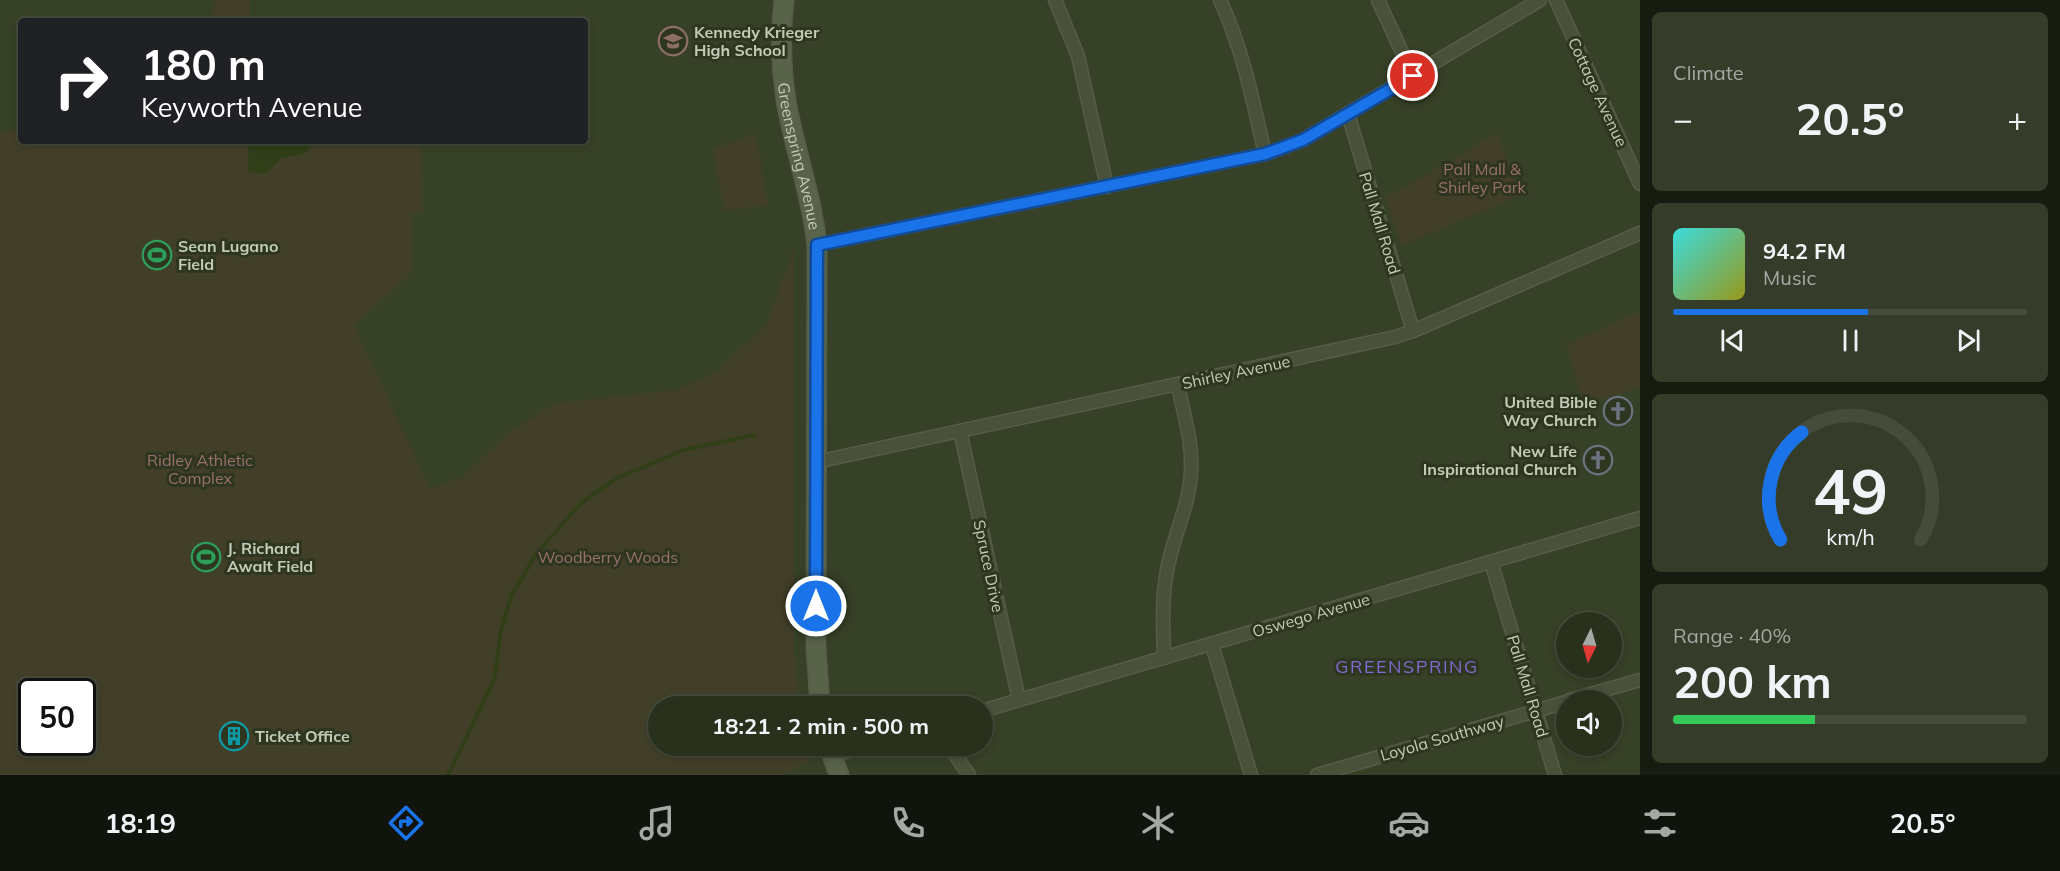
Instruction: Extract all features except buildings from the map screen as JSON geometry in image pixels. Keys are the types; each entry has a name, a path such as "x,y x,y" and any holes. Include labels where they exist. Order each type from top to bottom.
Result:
{"main road":[{"name":"Greenspring Avenue","path":"784,0 783,75 792,127 810,198 817,245 816,658 819,696"},
{"path":"832,756 839,775"}],"street":[{"path":"1055,0 1082,66 1107,187"},
{"path":"1220,0 1243,62 1265,154"},
{"path":"1378,0 1413,76"},
{"path":"817,245 1265,154 1303,140 1540,0"},
{"name":"Cottage Avenue","path":"1556,0 1640,184"},
{"name":"Pall Mall Road","path":"1348,114 1413,331"},
{"name":"Shirley Avenue","path":"816,462 1413,331 1640,233"},
{"path":"1164,658 1163,621 1166,576 1186,505 1191,472 1190,444 1178,384"},
{"name":"Spruce Drive","path":"960,431 1019,700"},
{"name":"Oswego Avenue","path":"993,708 1640,518"},
{"name":"Pall Mall Road","path":"1491,562 1555,775"},
{"path":"1212,645 1251,775"},
{"name":"Loyola Southway","path":"1606,690 1640,680"},
{"name":"Loyola Southway","path":"1317,775 1556,705"},
{"path":"955,756 969,775"}],"green space":[{"path":"216,0 250,0 250,18 210,18"},
{"name":"Ridley Athletic Complex","path":"18,128 18,144 431,144 422,146 423,214 412,213 412,272 354,325 430,488 462,477 511,431 557,403 676,390 719,370 767,323 794,248 794,654 799,696 648,696 648,756 811,756 812,761 783,775 0,775 0,133"},
{"path":"756,134 768,205 724,211 713,149"},
{"name":"Pall Mall & Shirley Park","path":"1496,134 1523,194 1401,246 1386,198"},
{"path":"1640,312 1640,388 1583,404 1566,344"}],"shaded area":[{"path":"249,144 310,144 310,148 301,155 282,158 265,174 248,172"}],"waterway":[{"path":"448,775 494,680 501,631 512,594 537,553 580,504 617,478 684,450 754,435"}],"place":[{"name":"Kennedy Krieger High School","path":"673,41"},
{"name":"Sean Lugano Field","path":"157,255"},
{"name":"United Bible Way Church","path":"1618,411"},
{"name":"New Life Inspirational Church","path":"1598,460"},
{"name":"J. Richard Awalt Field","path":"206,557"},
{"name":"Ticket Office","path":"234,736"}],"district":[{"name":"GREENSPRING","path":"1407,667"}],"route":[{"path":"816,606 817,245 1265,154 1303,140 1413,76"}],"park label":[{"name":"Woodberry Woods","path":"608,557"}]}
